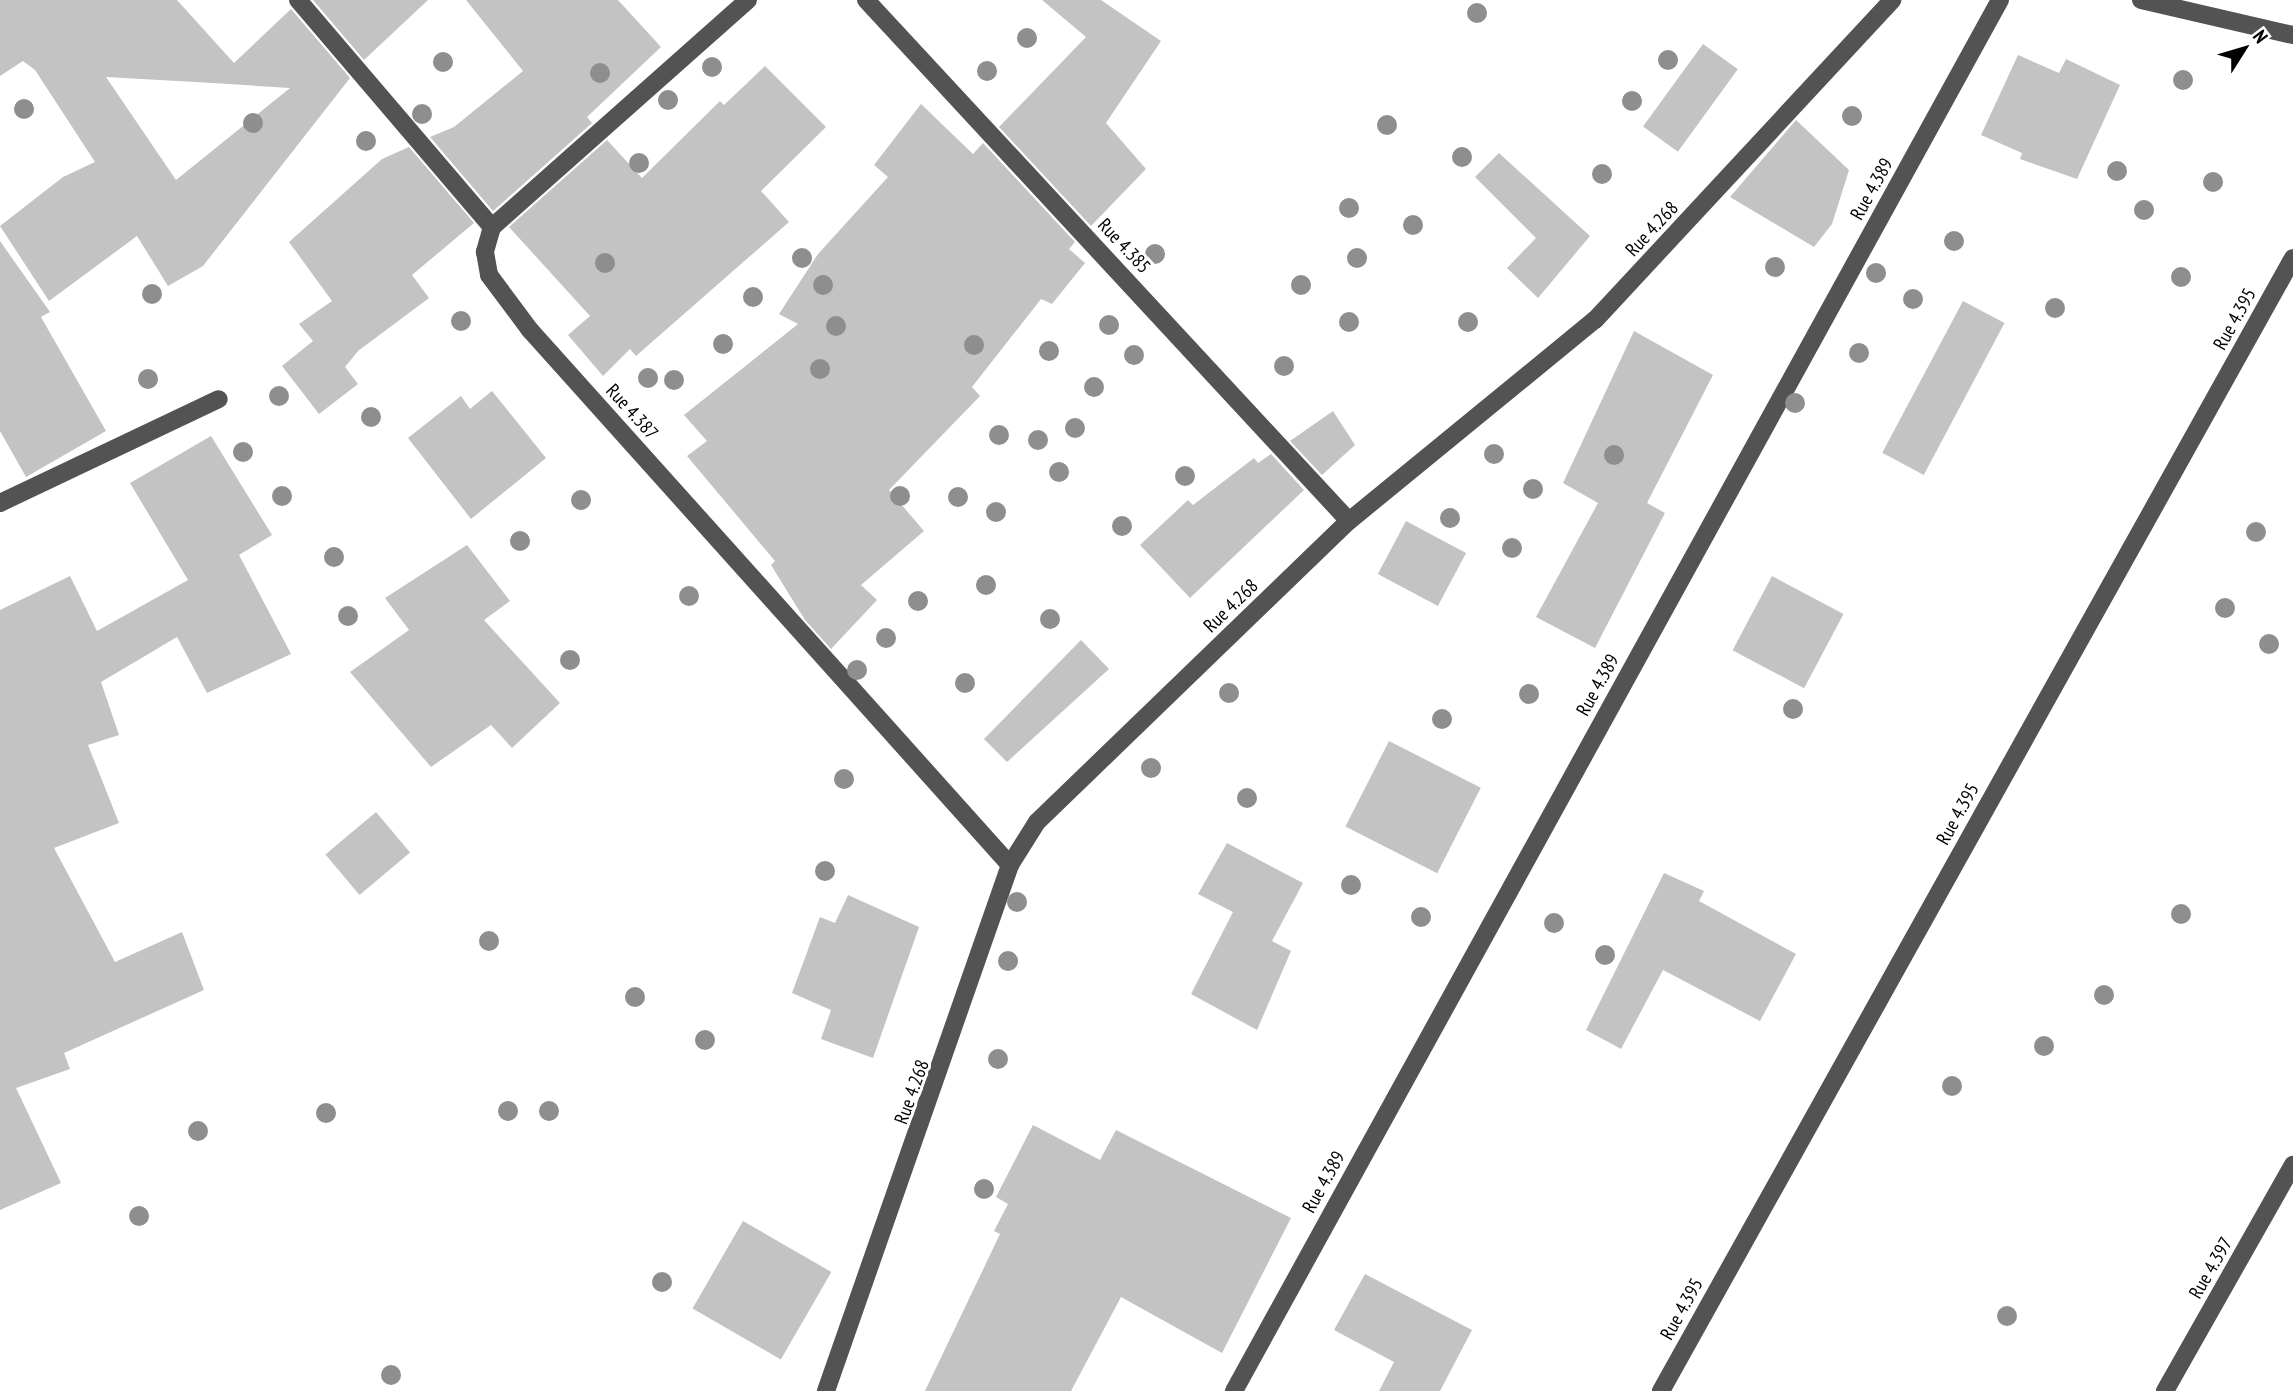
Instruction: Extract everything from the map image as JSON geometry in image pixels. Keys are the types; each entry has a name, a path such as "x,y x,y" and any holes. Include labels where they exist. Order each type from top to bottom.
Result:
{"street":[{"path":"298,0 492,227 748,0"},
{"name":"Rue 4.385","path":"866,0 1349,522"},
{"name":"Rue 4.268","path":"825,1391 1010,865 1037,822 1349,522 1595,320 1892,0"},
{"name":"Rue 4.389","path":"1234,1391 2000,0"},
{"path":"2141,0 2293,35"},
{"name":"Rue 4.387","path":"492,227 485,252 489,275 530,330 1010,865"},
{"name":"Rue 4.395","path":"1661,1391 2293,258"},
{"path":"0,503 219,399"},
{"name":"Rue 4.397","path":"2165,1391 2293,1165"}],"building":[{"path":"0,0 177,0 234,63 291,9 350,78 203,266 168,286 137,236 49,301 0,226 63,177 95,162 35,70 23,61 0,76","holes":["106,77 290,88 176,180"]},
{"path":"313,0 428,0 364,60"},
{"path":"466,0 618,0 661,47 587,117 592,123 493,211 430,137 454,127 523,71"},
{"path":"1042,0 1101,0 1161,41 1106,123 1146,169 1091,226 999,127 1086,37"},
{"path":"1703,44 1738,69 1678,152 1643,127"},
{"path":"2018,55 2059,73 2066,59 2120,85 2077,179 2020,159 2022,153 1981,135"},
{"path":"765,66 826,127 761,191 789,222 636,356 630,349 603,376 568,335 590,316 509,227 607,140 642,178 720,101 724,105"},
{"path":"921,104 973,154 983,143 1075,242 1069,249 1085,263 1052,304 1041,299 972,387 980,396 889,490 924,531 861,585 877,600 831,649 805,620 771,565 775,561 687,456 707,441 684,415 798,324 779,314 818,254 888,177 874,165"},
{"path":"1796,120 1849,170 1832,224 1814,247 1730,197"},
{"path":"409,147 474,223 412,275 429,298 358,351 345,367 358,384 319,414 282,366 313,341 299,324 332,301 289,242 382,159"},
{"path":"1499,153 1590,236 1538,298 1507,268 1536,238 1475,177"},
{"path":"0,241 50,312 41,317 106,431 26,477 0,431"},
{"path":"1963,301 2004,323 1924,475 1882,453"},
{"path":"1634,331 1713,375 1647,503 1665,513 1595,648 1536,617 1598,503 1563,483"},
{"path":"492,391 546,458 471,519 408,438 461,396 470,409"},
{"path":"1333,411 1355,445 1322,475 1290,441"},
{"path":"211,436 272,535 239,555 291,654 207,693 177,637 101,682 119,735 88,745 119,823 54,848 115,962 182,932 204,990 64,1053 70,1069 16,1088 61,1183 0,1210 0,610 70,576 97,631 188,580 130,483"},
{"path":"1271,454 1304,490 1190,598 1140,545 1188,500 1193,505 1254,458 1258,463"},
{"path":"1406,521 1466,553 1438,606 1378,574"},
{"path":"467,545 510,601 484,620 560,703 512,748 491,725 431,767 350,672 409,630 385,598"},
{"path":"1772,576 1844,614 1804,688 1733,650"},
{"path":"1081,640 1109,669 1007,762 984,739"},
{"path":"1389,741 1481,788 1437,873 1345,827"},
{"path":"376,812 410,853 360,895 325,854"},
{"path":"1227,843 1303,883 1272,941 1291,951 1257,1030 1191,994 1233,912 1198,894"},
{"path":"1664,873 1704,891 1699,901 1796,954 1760,1021 1663,970 1621,1049 1586,1030"},
{"path":"848,895 919,927 873,1058 821,1039 831,1010 792,993 820,917 835,923"},
{"path":"1033,1125 1100,1160 1116,1130 1291,1218 1222,1353 1121,1297 1071,1391 925,1391 1000,1234 994,1231 1008,1204 996,1197"},
{"path":"743,1221 831,1272 781,1359 692,1308"},
{"path":"1365,1274 1472,1330 1440,1391 1379,1391 1394,1362 1334,1330"}]}
